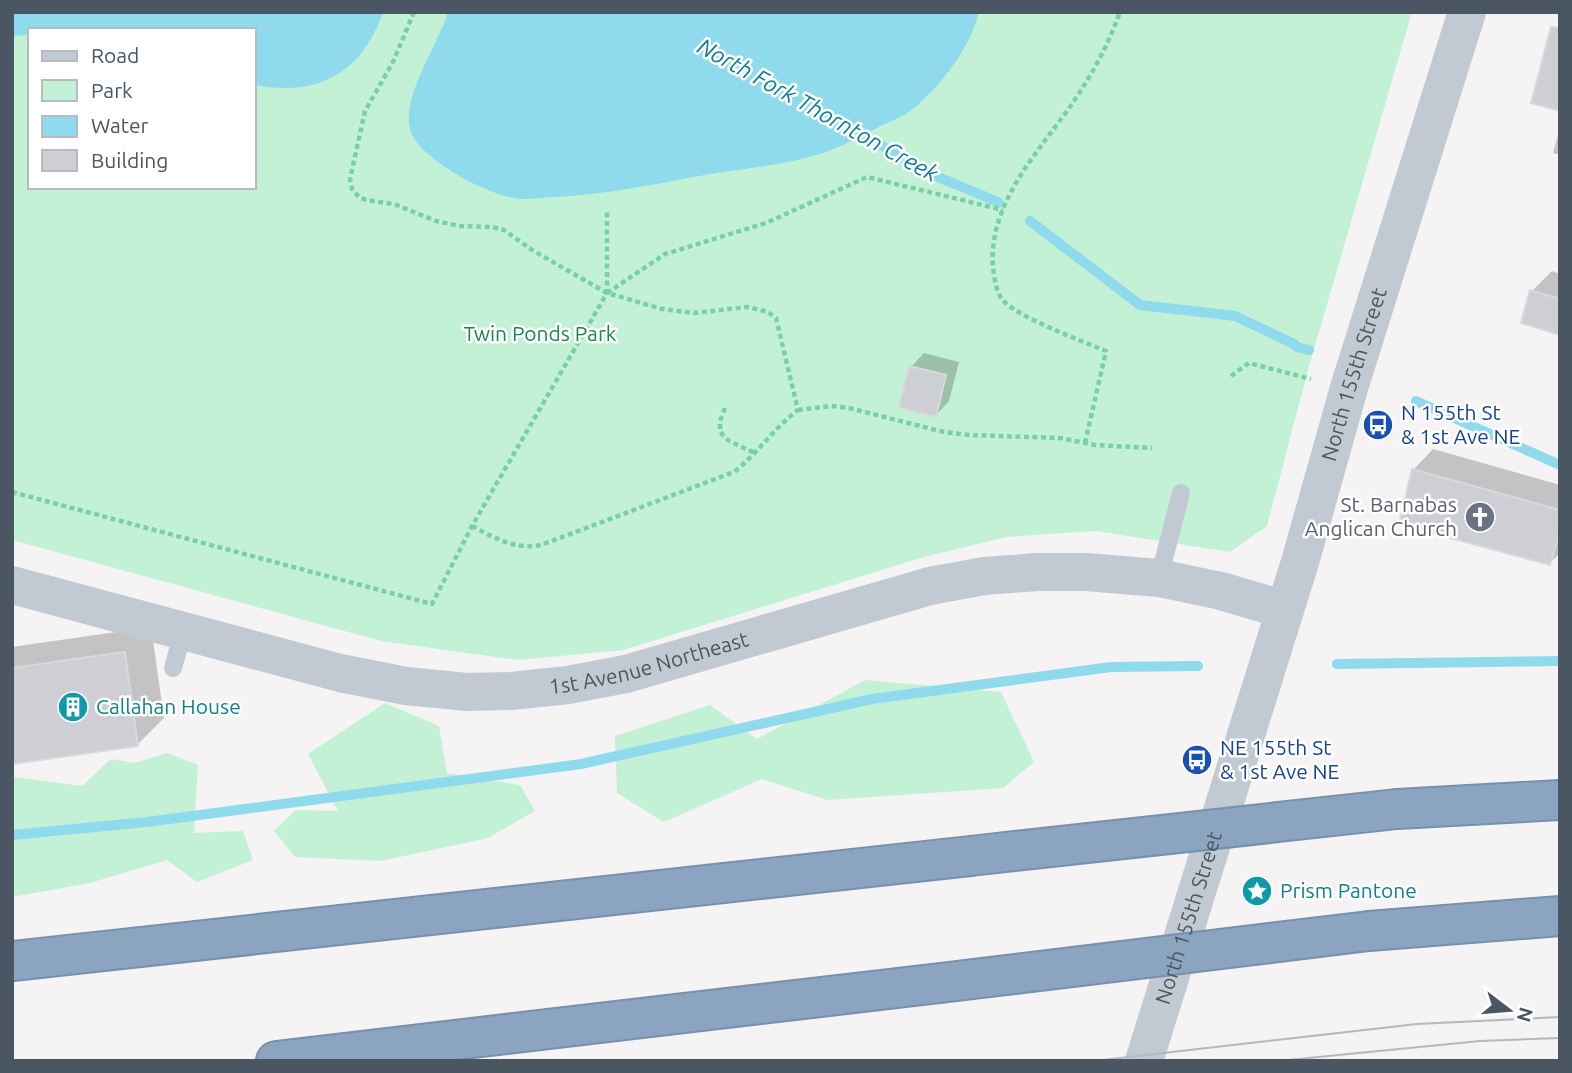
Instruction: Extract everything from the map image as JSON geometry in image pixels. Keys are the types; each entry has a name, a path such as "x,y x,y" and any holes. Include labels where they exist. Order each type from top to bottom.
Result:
{"highway":[{"path":"12,961 1397,809 1560,800"},
{"path":"276,1061 1368,931 1560,916"}],"street":[{"name":"North 155th Street","path":"1144,1061 1285,610 1349,388 1467,12"},
{"name":"1st Avenue Northeast","path":"12,585 340,673 406,687 467,692 568,685 626,674 930,586 984,576 1086,572 1158,578 1221,591 1285,610"}],"lane":[{"path":"1158,578 1181,494"},
{"path":"173,668 183,632"}],"path":[{"path":"414,12 393,62 365,111 351,179 352,189 359,197 394,204 436,221 504,230 532,250 607,293 678,312 694,313 748,307 773,315 776,318 798,410"},
{"path":"1084,443 1106,351 1018,311 1001,298 994,275 993,238 1003,210 1024,170 1096,67 1120,12"},
{"path":"12,492 432,604 472,526 607,293 665,254 766,223 867,177 1003,210"},
{"path":"607,211 607,293"},
{"path":"1231,376 1249,363 1311,379"},
{"path":"472,526 516,546 526,548 541,545 734,472 755,453 779,424 798,410 831,406 944,432 1060,438 1084,443 1152,448"},
{"path":"725,408 720,421 720,432 729,441 755,453"}],"green space":[{"name":"Twin Ponds Park","path":"12,12 1412,12 1308,370 1267,526 1230,552 1096,531 1006,537 924,557 623,650 518,660 381,641 12,540"},
{"path":"865,680 1001,692 1034,762 1003,788 827,800 762,779 664,822 617,793 615,736 710,705 757,739"},
{"path":"385,703 439,726 447,773 520,785 535,811 488,838 381,861 295,857 274,831 296,810 338,811 308,754"},
{"path":"167,753 198,765 194,833 243,831 253,860 197,882 167,860 90,883 12,897 12,777 82,786 111,759 135,763"}],"water":[{"path":"12,12 383,12 363,51 350,66 317,84 298,87 256,85 256,28 28,28 28,35 12,36"},
{"path":"448,12 979,12 961,53 921,102 903,116 836,148 782,163 629,189 521,199 493,192 459,176 429,154 411,132 410,104"}],"building":[{"path":"1551,27 1560,28 1560,111 1531,103"},
{"path":"1530,290 1560,299 1560,335 1521,323"},
{"path":"909,366 946,375 936,417 899,407"},
{"name":"St. Barnabas Anglican Church","path":"1412,469 1560,510 1560,530 1550,565 1399,524"},
{"name":"Callahan House","path":"125,652 138,746 12,764 12,668"}],"waterway":[{"name":"North Fork Thornton Creek","path":"852,129 936,176 998,202"},
{"name":"North Fork Thornton Creek","path":"1030,221 1140,305 1235,316 1297,347 1309,350"},
{"name":"North Fork Thornton Creek","path":"1416,401 1560,465"},
{"path":"1337,664 1560,661"},
{"path":"12,835 147,822 581,764 872,699 1111,667 1198,666"}],"tram line":[{"path":"1094,1061 1417,1024 1560,1017"},
{"path":"1278,1061 1480,1041 1560,1038"}],"place":[{"name":"N 155th St & 1st Ave NE","path":"1378,425"},
{"name":"St. Barnabas Anglican Church","path":"1480,517"},
{"name":"Callahan House","path":"73,707"},
{"name":"NE 155th St & 1st Ave NE","path":"1197,760"},
{"name":"Prism Pantone","path":"1257,891"}]}
